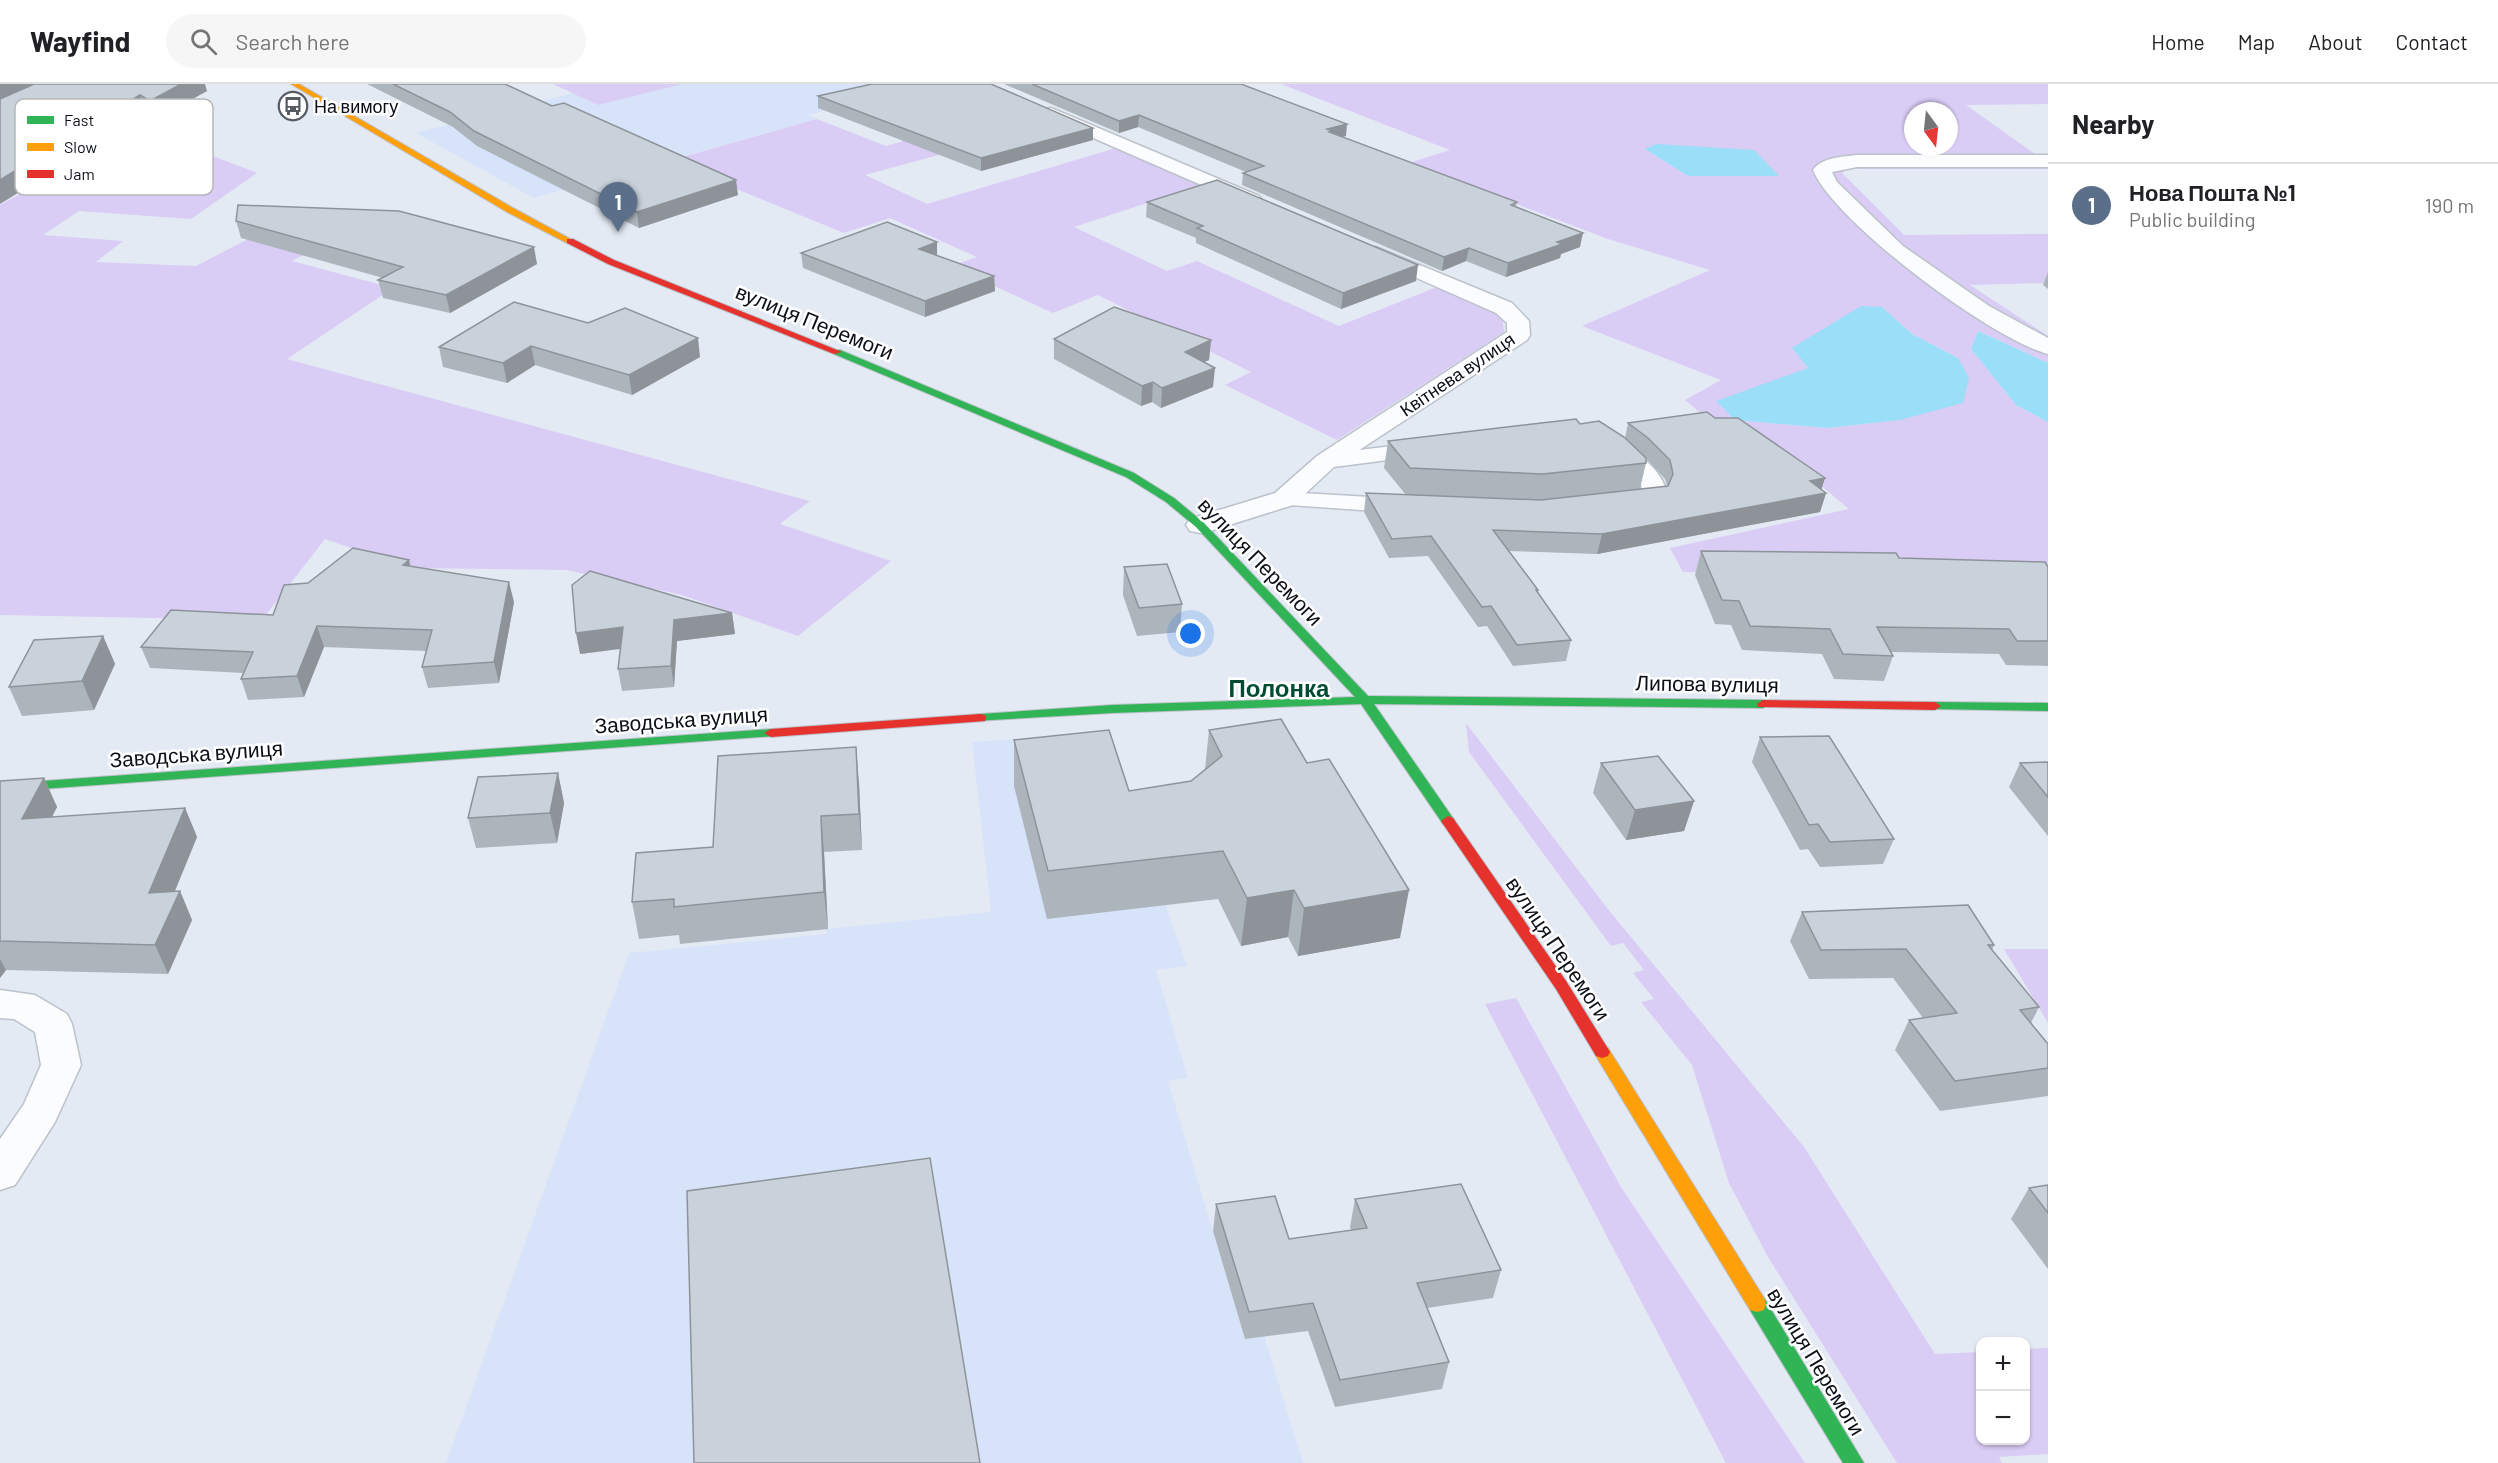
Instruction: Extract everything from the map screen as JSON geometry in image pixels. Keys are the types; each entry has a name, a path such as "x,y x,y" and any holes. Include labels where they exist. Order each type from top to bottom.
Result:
{"main road":[{"name":"вулиця Перемоги","path":"294,84 510,210 611,262 775,326 1130,475 1170,500 1200,525 1365,700 1561,985 1854,1463"},
{"name":"Липова вулиця","path":"1365,700 2048,707"},
{"name":"Заводська вулиця","path":"0,788 1100,710 1365,700"}],"street":[{"path":"1036,107 1276,210"},
{"path":"2048,160 1857,161 1835,164 1822,170 1828,184 1896,250 1980,311 2048,347"},
{"name":"Квітнева вулиця","path":"1200,525 1284,499 1326,461 1519,335 1518,321 1504,308 1352,243"},
{"path":"0,1004 21,1005 53,1024 61,1065 41,1111 0,1173"}],"lane":[{"path":"1593,435 1627,457 1653,482 1654,498 1607,503"},
{"path":"1326,461 1444,447"},
{"path":"1284,499 1423,507"}],"shaded area":[{"path":"553,84 683,84 598,105"},
{"path":"683,84 921,84 808,115 817,119 534,198 416,133 573,93 598,105"},
{"path":"1281,84 2048,84 2048,104 1966,105 2038,156 1828,161 1813,169 1819,184 1887,250 2048,353 2048,363 1978,331 1971,349 2016,405 2048,422 2048,576 1683,572 1670,548 1849,509 1757,432 1722,431 1685,400 1721,380 1582,326 1710,270 1608,239 1409,163 1450,150","holes":["1645,149 1779,176 1688,176","1882,307 1912,334 1958,358 1900,420 1827,428 1735,420 1717,402 1808,368 1792,348"]},
{"path":"1022,107 1057,123 865,175 927,204 1116,148 1202,185 1074,227 1167,271 1197,261 1339,326 1437,287 1492,311 1503,321 1504,332 1337,440 1225,385 1251,372 1098,295 1053,313 951,266 977,257 890,218 844,233 668,161 817,119 886,146"},
{"path":"213,156 257,173 191,219 79,211 43,235 123,241 96,262 196,266 287,219 351,230 292,261 393,288 287,359 810,501 780,524 891,561 798,636 682,595 566,570 409,568 325,539 262,620 0,615 0,205 18,195 213,195"},
{"path":"2048,164 2048,169 1848,169 1842,173 1904,235 2048,234 2048,283 1970,285 2048,336 2048,343 1988,310 1903,250 1835,185 1831,172 1840,166"},
{"path":"1466,723 1607,908 1804,1147 1935,1354 1976,1352 1976,1445 2030,1445 2030,1349 2048,1348 2048,1454 1999,1457 2002,1463 1897,1463 1768,1257 1729,1183 1692,1065 1641,1002 1654,999 1633,973 1644,970 1623,943 1611,946 1469,752"},
{"path":"1104,733 1187,966 1156,970 1188,1078 1168,1081 1245,1339 1264,1336 1303,1463 446,1463 629,953 826,934 826,929 991,912 972,742"},
{"path":"2004,949 2048,949 2048,1023"},
{"path":"1516,998 1621,1187 1805,1463 1726,1463 1485,1004"}],"water":[{"path":"1656,144 1754,150 1779,176 1688,176 1645,149"},
{"path":"1861,306 1882,307 1912,334 1958,358 1969,378 1963,403 1900,420 1827,428 1735,420 1716,401 1808,368 1792,348"},
{"path":"1978,331 2048,363 2048,422 2016,405 1971,349"}],"building":[{"path":"34,84 181,84 154,99 147,99 140,95 133,99 15,99 15,171 0,180 0,99"},
{"path":"393,84 505,84 552,106 564,103 736,180 637,212 474,131 450,112"},
{"path":"872,84 991,84 1093,128 981,158 818,96"},
{"path":"1032,84 1241,84 1347,124 1327,129 1333,131 1329,132 1517,202 1511,205 1583,233 1557,242 1562,244 1508,263 1469,248 1444,257 1243,173 1264,166 1139,115 1119,121"},
{"path":"1217,180 1418,265 1343,293 1197,228 1203,226 1147,202"},
{"path":"238,205 399,211 534,247 446,295 378,280 403,267 236,221"},
{"path":"887,222 937,242 919,249 994,276 925,301 801,253"},
{"path":"514,302 588,323 625,308 698,338 629,375 531,346 503,363 439,347"},
{"path":"1114,307 1211,340 1185,352 1215,368 1162,388 1153,382 1142,386 1054,339"},
{"path":"1707,412 1715,418 1738,418 1825,478 1810,481 1826,493 1602,534 1493,530 1538,590 1536,590 1571,640 1517,645 1491,606 1482,607 1431,536 1392,539 1366,493 1541,500 1668,486 1673,474 1670,460 1648,438 1628,423"},
{"path":"1576,419 1580,424 1599,421 1624,437 1646,458 1646,463 1543,474 1410,468 1388,441"},
{"path":"353,548 409,560 403,565 509,582 494,662 422,667 432,630 317,626 297,676 241,679 253,652 141,647 171,610 273,615 284,585 308,583"},
{"path":"1701,551 1896,553 1899,558 2045,562 2048,567 2048,641 2017,641 2009,629 1877,627 1893,656 1843,654 1830,629 1750,626 1739,601 1722,600"},
{"path":"1167,564 1182,604 1139,608 1124,567"},
{"path":"590,571 732,613 674,620 671,666 618,669 623,627 576,633 572,585"},
{"path":"103,636 82,681 9,687 34,640"},
{"path":"1281,719 1307,763 1329,759 1409,890 1304,908 1294,890 1247,898 1223,851 1048,871 1014,740 1109,730 1129,791 1191,781 1222,756 1209,730"},
{"path":"1829,736 1894,839 1830,842 1818,824 1809,825 1760,737"},
{"path":"856,747 859,814 821,816 824,892 674,907 674,899 632,902 636,853 713,847 718,756"},
{"path":"1658,756 1694,801 1635,810 1601,763"},
{"path":"2048,762 2048,797 2020,763"},
{"path":"558,773 550,813 468,818 478,777"},
{"path":"44,778 22,819 185,808 149,893 180,891 155,945 0,941 0,781"},
{"path":"1968,905 1994,945 1988,945 2039,1007 2020,1010 2048,1044 2048,1068 1955,1081 1909,1020 1957,1013 1906,949 1821,950 1802,912"},
{"path":"930,1158 980,1463 694,1463 687,1191"},
{"path":"1461,1184 1501,1270 1417,1283 1449,1362 1340,1380 1313,1303 1249,1312 1216,1204 1275,1196 1289,1239 1367,1228 1355,1199"},
{"path":"2048,1185 2048,1213 2029,1188"}],"traffic: fast":[{"path":"837,352 1130,475 1170,500 1200,525 1365,700 1448,821"},
{"path":"980,718 1112,709 1365,700 1763,704"},
{"path":"1935,706 2048,707"},
{"path":"0,788 771,733"},
{"path":"1757,1304 1854,1463"}],"traffic: slow":[{"path":"294,84 510,210 570,241"},
{"path":"1602,1052 1757,1304"}],"traffic: jam":[{"path":"570,241 611,262 837,352"},
{"path":"1763,704 1935,706"},
{"path":"771,733 980,718"},
{"path":"1448,821 1561,985 1602,1052"}],"place":[{"name":"На вимогу","path":"293,106"},
{"name":"Нова Пошта №1","path":"618,232"}],"district":[{"name":"Полонка","path":"1279,687"}]}
